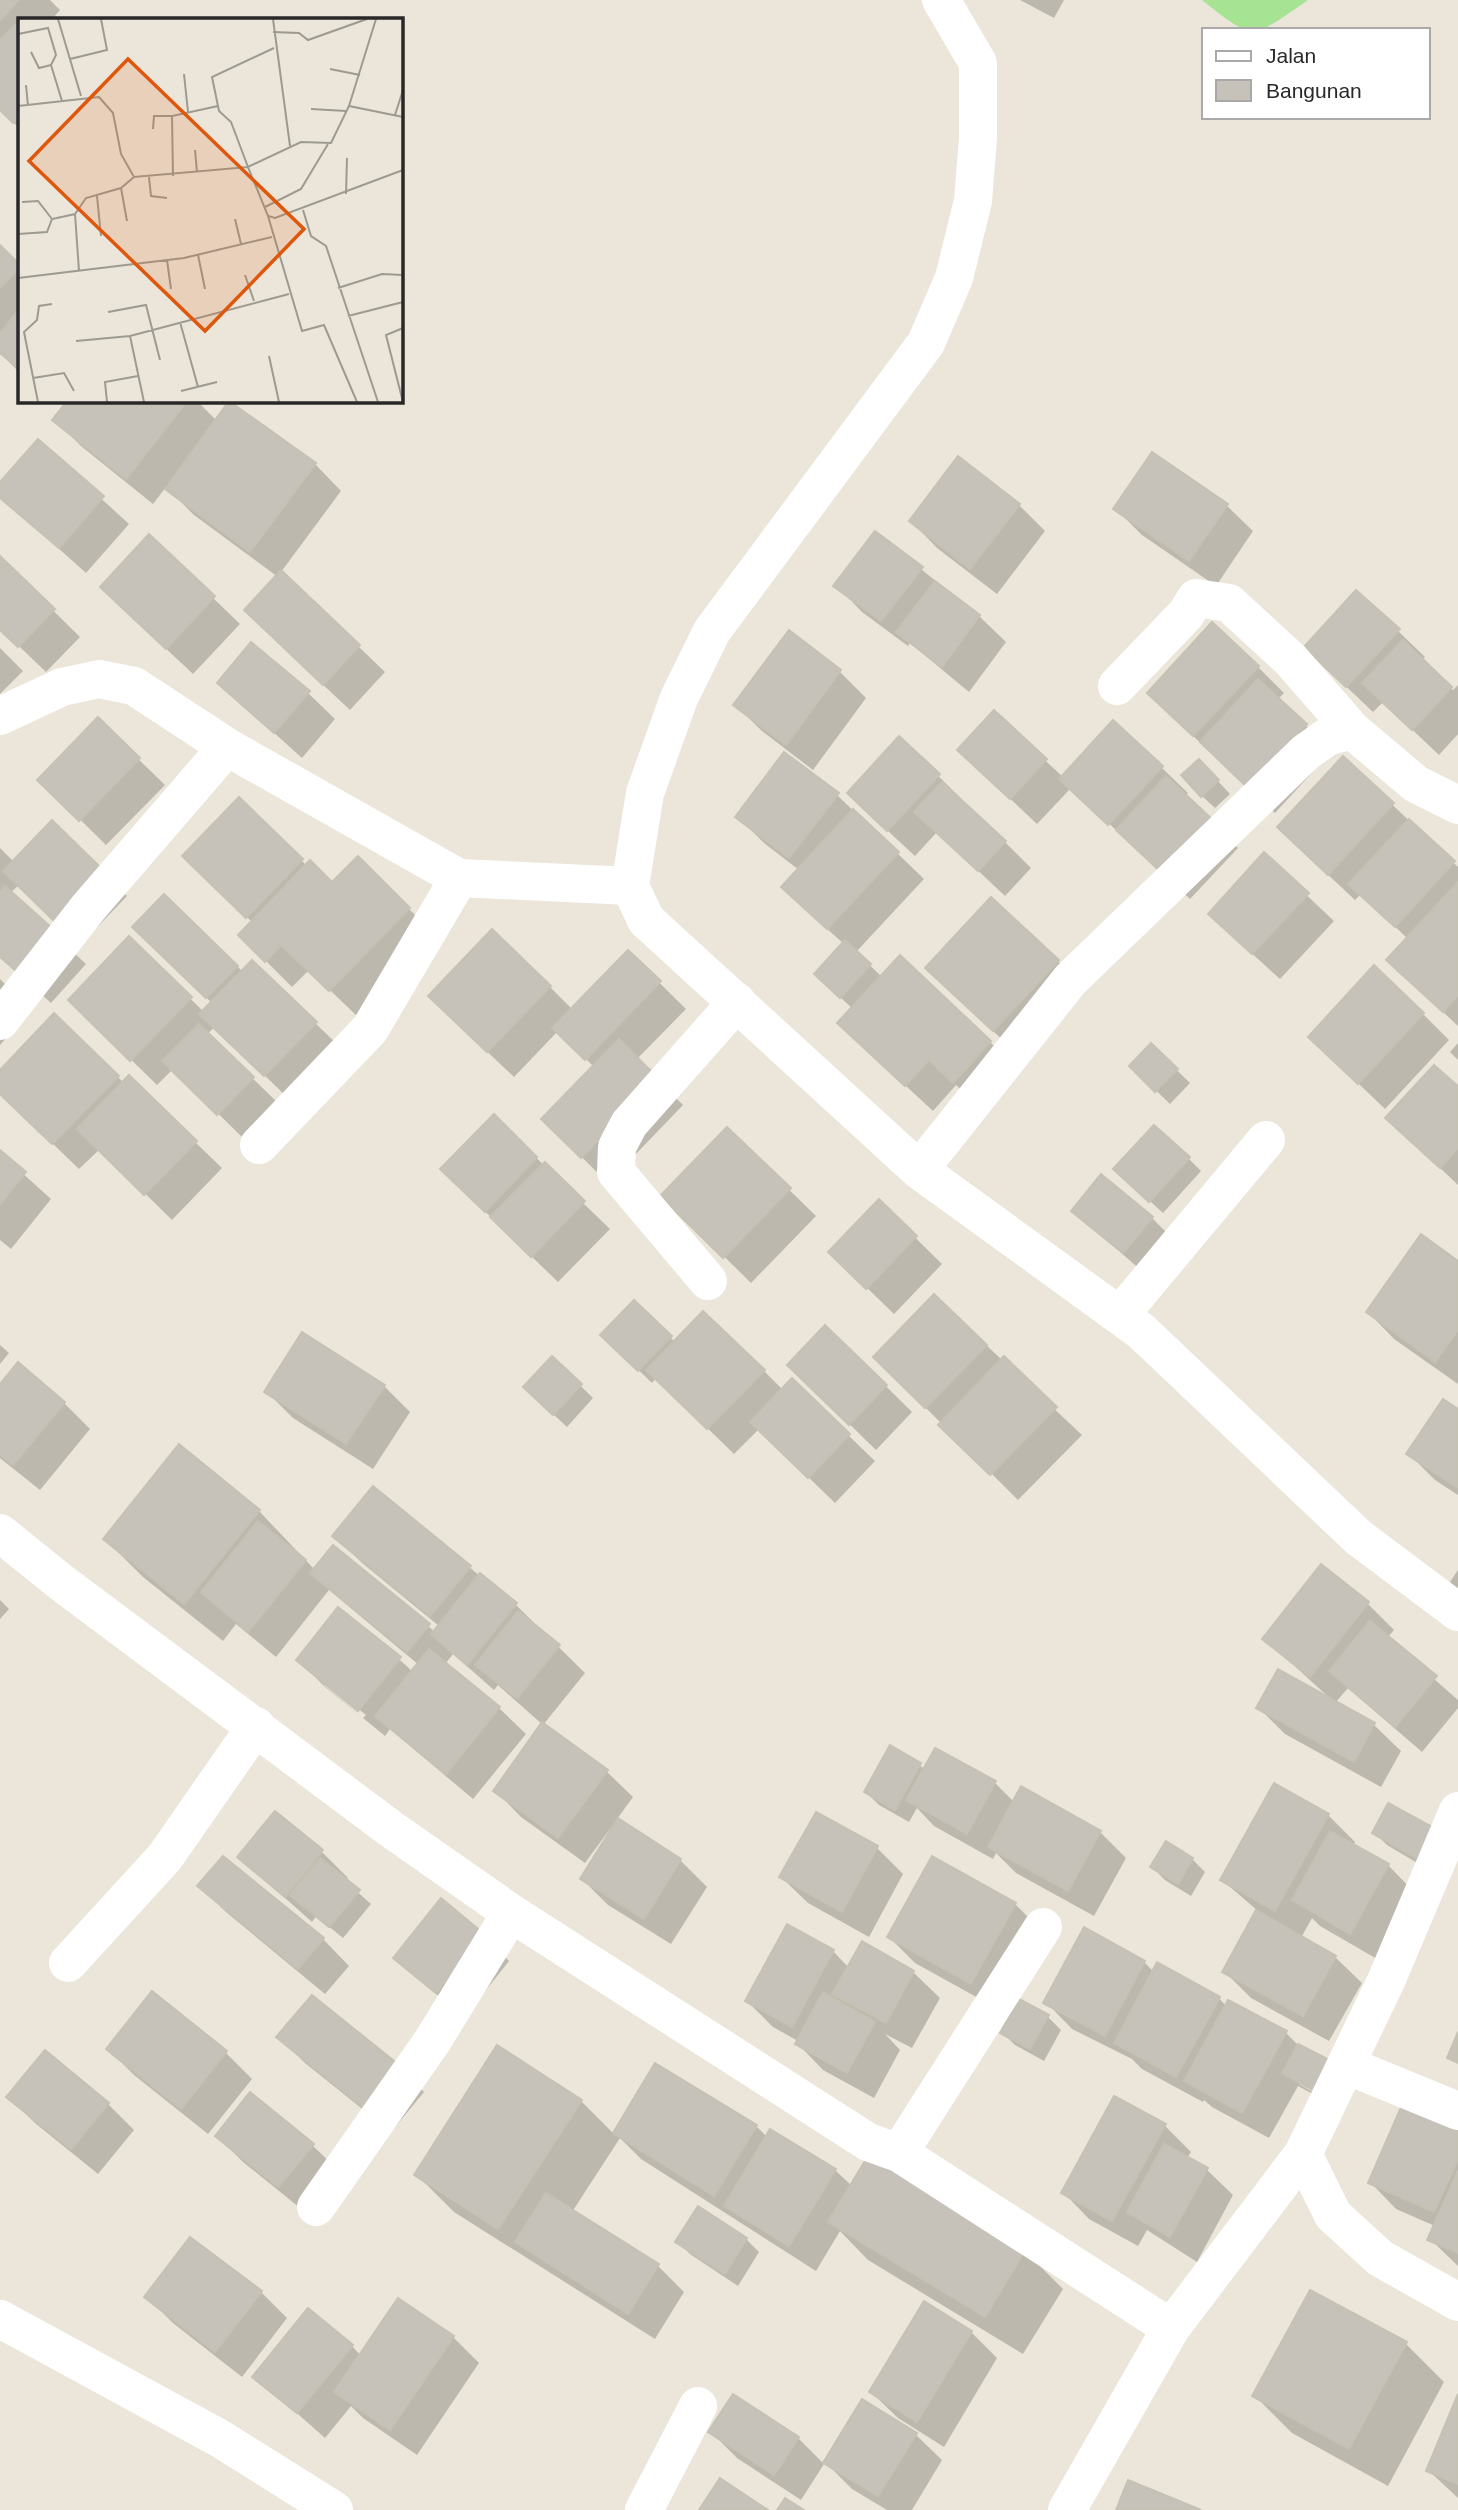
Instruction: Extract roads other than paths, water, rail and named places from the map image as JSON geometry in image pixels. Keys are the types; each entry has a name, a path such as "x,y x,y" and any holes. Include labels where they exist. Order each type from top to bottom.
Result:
{"street":[{"path":"941,0 978,63 978,138 973,201 954,278 926,343 712,631 679,698 645,793 630,886 646,920 919,1170 1141,1331 1357,1536 1458,1612"},
{"path":"1117,686 1186,614 1196,598 1229,603 1291,660 1352,730 1416,784 1458,805"},
{"path":"0,716 62,687 99,680 134,686 227,747 459,878 630,886"},
{"path":"919,1170 1070,980 1306,752 1327,737 1352,730"},
{"path":"0,1021 88,908 227,747"},
{"path":"259,1145 370,1028 459,878"},
{"path":"708,1281 616,1172 617,1147 629,1124 737,1002"},
{"path":"1120,1315 1266,1140"},
{"path":"0,1533 62,1583 391,1829 511,1913 868,2141 899,2153 1171,2328"},
{"path":"68,1963 165,1857 256,1726"},
{"path":"1067,2510 1171,2328 1303,2154 1346,2065 1458,1811"},
{"path":"316,2207 433,2040 511,1913"},
{"path":"899,2153 1043,1927"},
{"path":"1346,2065 1458,2111"},
{"path":"1303,2154 1333,2215 1380,2258 1458,2302"},
{"path":"0,2319 219,2438 334,2510"},
{"path":"644,2510 698,2406"}]}
